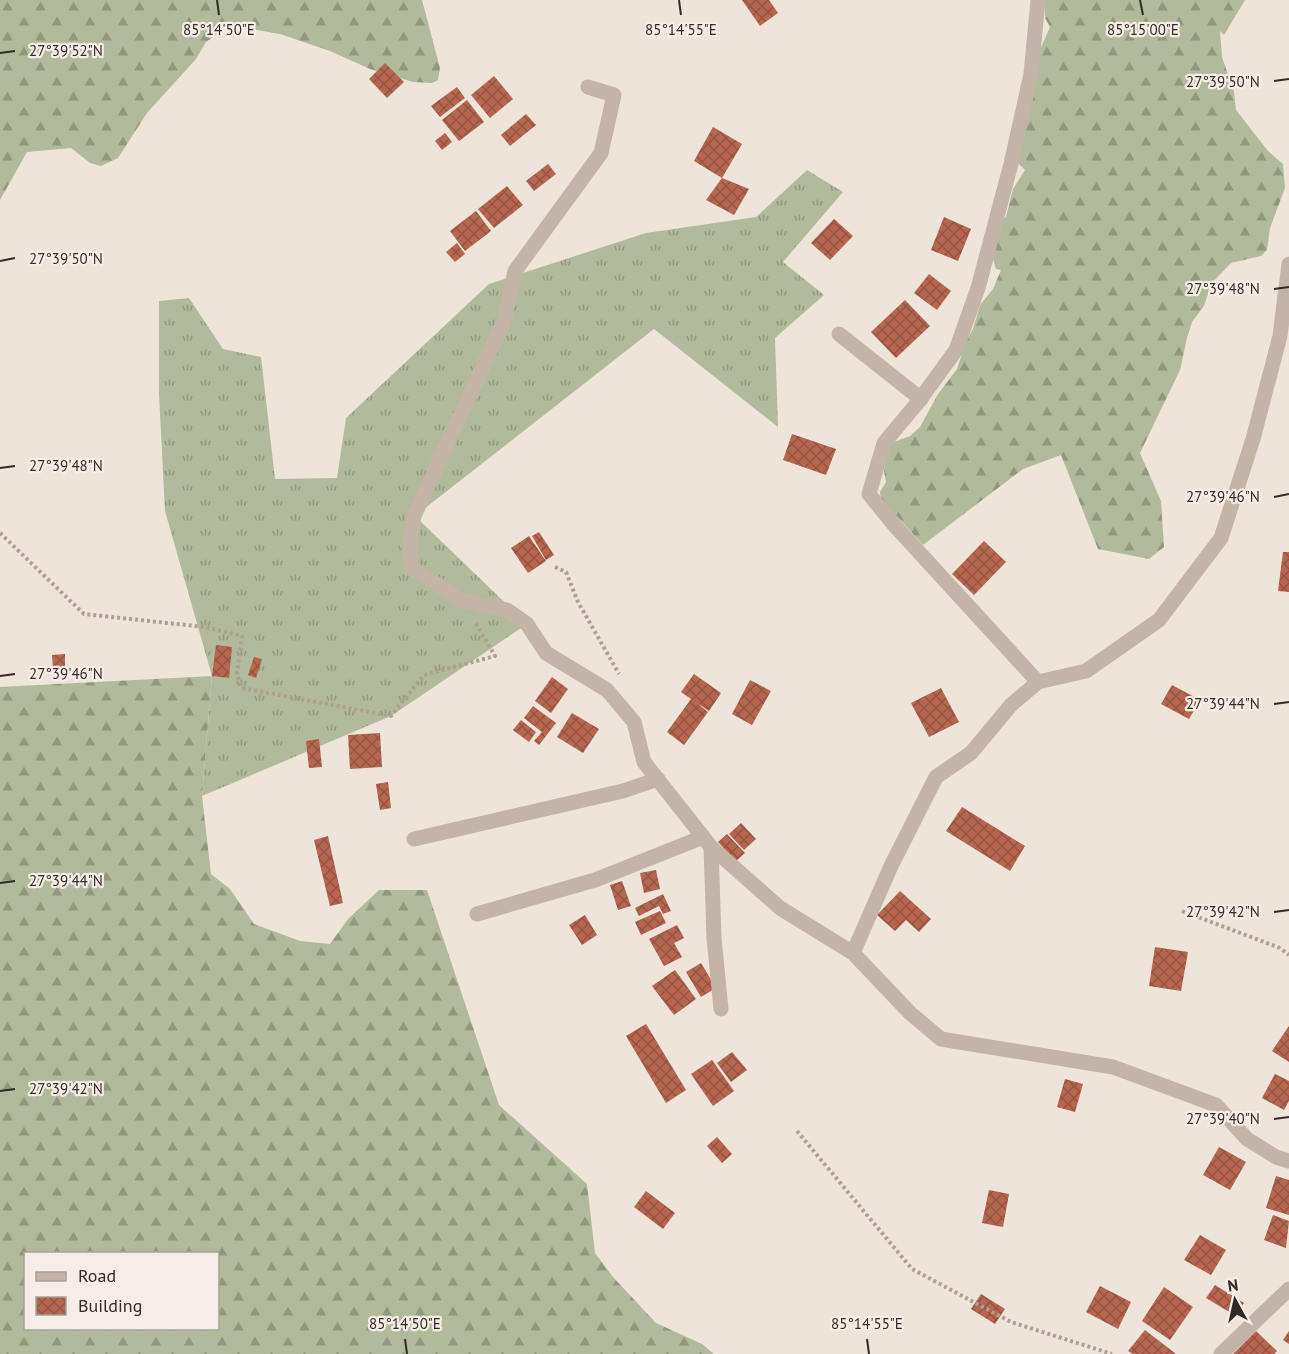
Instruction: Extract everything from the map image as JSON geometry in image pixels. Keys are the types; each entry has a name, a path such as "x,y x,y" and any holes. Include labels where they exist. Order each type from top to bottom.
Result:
{"street":[{"path":"1038,0 1030,74 1011,164 978,288 956,350 921,399 884,443 869,494 895,526 1038,682"},
{"path":"588,87 614,95 601,153 515,271 504,321 414,516 410,541 411,567 463,601 507,610 527,624 546,652 607,690 634,722 644,762 707,842 780,908 853,953 910,1013 941,1039 1113,1067 1216,1104 1247,1139 1289,1161"},
{"path":"853,953 891,866 936,777 971,753 1011,705 1038,682 1086,671 1159,620 1221,538 1253,439 1280,336 1289,264"},
{"path":"839,334 921,399"},
{"path":"414,839 623,791 658,779"},
{"path":"477,914 595,880 707,842"},
{"path":"707,842 722,1009"},
{"path":"1221,1354 1289,1289"}],"path":[{"path":"0,533 84,614 205,627 242,636 237,674 242,688 391,716 424,675 495,656 463,601"},
{"path":"555,567 566,572 600,643 625,684"},
{"path":"1182,911 1280,948 1289,955"},
{"path":"797,1131 912,1269 1011,1322 1112,1354"}],"green space":[{"path":"0,0 422,0 440,68 438,80 432,83 413,82 370,69 330,51 280,34 227,27 206,42 196,59 147,113 118,158 101,166 90,163 71,148 27,152 0,200"},
{"path":"1045,0 1245,0 1224,35 1220,31 1222,57 1234,92 1236,110 1268,151 1283,164 1285,188 1270,228 1267,250 1261,256 1231,263 1211,284 1204,306 1192,322 1180,370 1140,453 1161,501 1164,547 1149,559 1098,549 1061,455 1023,469 923,545 881,499 880,492 886,482 884,471 886,450 894,442 910,436 920,427 938,394 957,369 980,305 993,289 1001,270 996,269 992,256 1000,220 1006,217 1013,189 1025,170 1018,163 1039,52 1050,27 1045,18"},
{"path":"807,170 843,192 783,262 824,295 775,338 778,427 654,329 415,516 527,624 391,716 202,796 212,676 165,511 159,394 159,301 189,298 223,349 261,357 275,479 337,478 346,418 489,284 646,233 756,217"},
{"path":"212,676 202,796 211,874 230,889 254,924 300,941 330,944 348,919 379,890 427,890 499,1105 587,1184 595,1253 613,1277 656,1323 702,1344 714,1354 0,1354 0,687"}],"building":[{"path":"742,0 769,0 778,13 760,26"},
{"path":"385,63 404,82 387,98 369,79"},
{"path":"494,76 513,99 490,118 471,95"},
{"path":"457,87 465,98 440,117 431,106"},
{"path":"467,100 484,122 459,141 442,120"},
{"path":"526,114 536,125 510,146 501,135"},
{"path":"713,127 742,144 722,178 694,161"},
{"path":"445,133 452,142 442,150 435,141"},
{"path":"548,164 556,174 534,191 526,181"},
{"path":"722,178 749,189 734,215 706,200"},
{"path":"507,186 523,205 494,228 478,209"},
{"path":"476,211 491,231 465,251 450,231"},
{"path":"944,217 971,229 958,261 931,250"},
{"path":"834,219 853,236 830,260 811,243"},
{"path":"457,243 465,254 455,262 446,252"},
{"path":"929,274 951,291 937,310 914,293"},
{"path":"905,300 930,326 896,358 871,332"},
{"path":"792,434 836,449 826,475 783,460"},
{"path":"539,532 554,555 546,560 532,536"},
{"path":"529,536 546,561 528,573 511,548"},
{"path":"984,541 1006,562 974,595 952,574"},
{"path":"1283,552 1289,552 1289,592 1278,591"},
{"path":"216,645 232,647 229,678 212,676"},
{"path":"65,654 65,669 53,670 52,655"},
{"path":"254,657 262,659 256,678 248,675"},
{"path":"694,674 721,693 709,711 697,703 708,712 684,745 667,732 691,699 681,692"},
{"path":"552,677 568,689 551,713 535,701"},
{"path":"750,680 771,691 752,725 732,714"},
{"path":"1172,685 1200,700 1189,719 1161,704"},
{"path":"941,688 959,722 929,737 911,703"},
{"path":"533,706 556,723 539,745 534,741 542,732 524,718"},
{"path":"572,713 599,729 583,753 557,737"},
{"path":"521,720 536,732 529,742 513,730"},
{"path":"380,733 382,767 350,769 348,735"},
{"path":"319,739 322,767 309,768 306,741"},
{"path":"388,782 391,808 380,810 376,784"},
{"path":"962,807 1025,846 1010,871 946,831"},
{"path":"741,823 756,839 744,850 729,834"},
{"path":"727,834 745,853 736,861 718,842"},
{"path":"328,836 343,903 330,906 314,840"},
{"path":"656,870 660,889 644,893 640,873"},
{"path":"622,881 631,906 618,910 610,885"},
{"path":"900,891 931,919 919,932 906,920 895,931 877,915"},
{"path":"663,894 671,911 663,914 659,906 639,916 635,908"},
{"path":"660,911 666,923 641,935 635,922"},
{"path":"585,915 597,935 582,945 569,925"},
{"path":"677,925 684,938 674,943 682,957 664,966 649,939"},
{"path":"1155,947 1188,952 1181,991 1149,986"},
{"path":"701,963 716,988 701,997 686,972"},
{"path":"675,970 696,999 674,1015 652,986"},
{"path":"646,1024 686,1090 666,1103 626,1036"},
{"path":"1289,1026 1289,1062 1272,1051"},
{"path":"732,1052 747,1070 731,1082 717,1063"},
{"path":"712,1060 734,1091 713,1106 691,1074"},
{"path":"1275,1074 1289,1081 1289,1101 1284,1110 1262,1098"},
{"path":"1065,1079 1083,1084 1075,1112 1057,1107"},
{"path":"717,1137 732,1154 722,1163 707,1146"},
{"path":"1219,1147 1246,1162 1230,1190 1203,1175"},
{"path":"1276,1176 1289,1180 1289,1215 1266,1208"},
{"path":"989,1190 1009,1194 1003,1227 982,1223"},
{"path":"646,1191 675,1213 663,1229 634,1207"},
{"path":"1273,1215 1289,1221 1286,1248 1264,1240"},
{"path":"1200,1235 1226,1250 1211,1275 1184,1260"},
{"path":"1215,1285 1244,1303 1236,1316 1206,1298"},
{"path":"1100,1286 1131,1302 1118,1329 1086,1312"},
{"path":"1164,1287 1193,1307 1170,1340 1142,1321"},
{"path":"981,1294 1005,1309 995,1324 971,1309"},
{"path":"1145,1330 1176,1354 1133,1354 1128,1351"},
{"path":"1256,1331 1277,1351 1274,1354 1233,1354"},
{"path":"1289,1331 1289,1344 1283,1340"}]}
